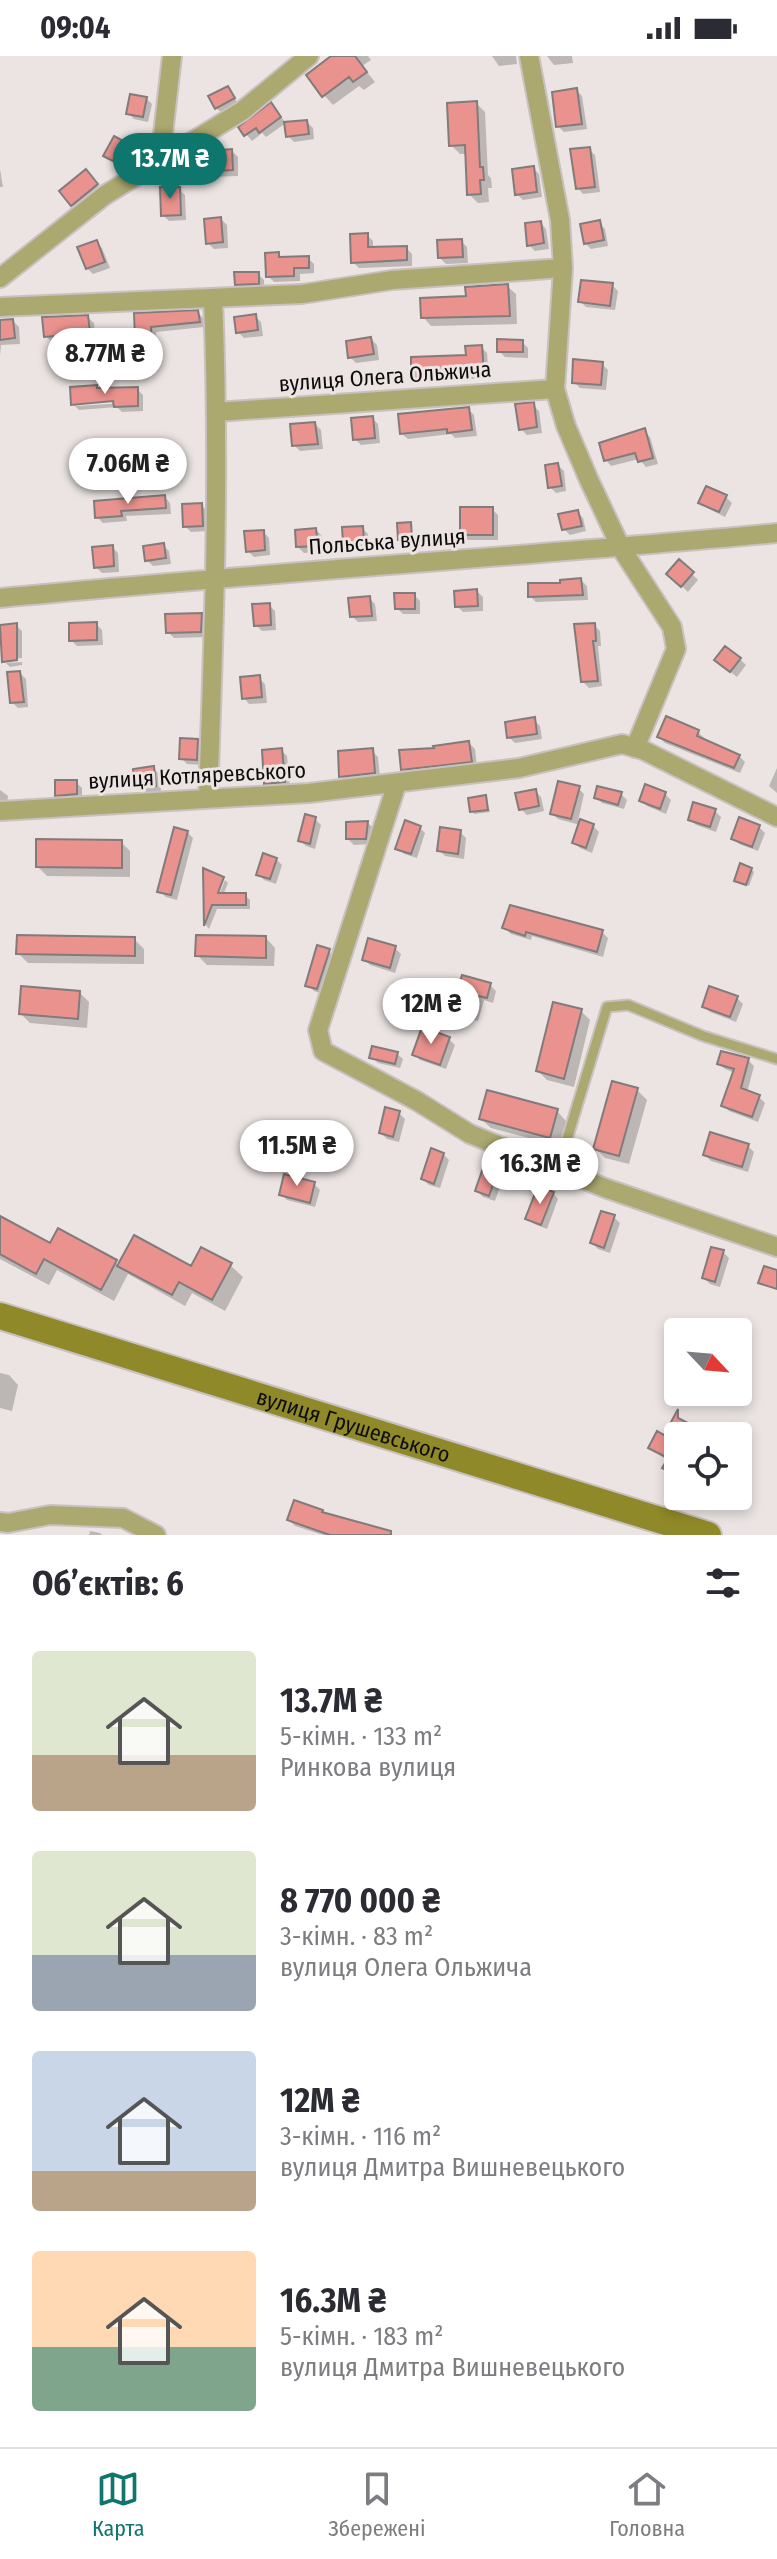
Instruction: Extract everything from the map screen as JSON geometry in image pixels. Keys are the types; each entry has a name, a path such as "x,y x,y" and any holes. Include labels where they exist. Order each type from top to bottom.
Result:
{"main road":[{"name":"вулиця Грушевського","path":"0,1316 708,1535"}],"street":[{"path":"160,161 172,56"},
{"path":"0,278 105,195 242,111 309,56"},
{"path":"529,56 560,220 563,268 555,389 566,426 589,480 621,548 672,627 676,649 635,748"},
{"path":"0,307 302,294 392,280 563,268"},
{"path":"208,799 217,578 213,299"},
{"name":"вулиця Олега Ольжича","path":"217,412 555,389"},
{"name":"Польська вулиця","path":"0,598 777,533"},
{"name":"вулиця Котляревського","path":"0,811 309,793 519,768 622,744 762,807 777,817"},
{"path":"397,783 318,1030 323,1051 417,1101 470,1134 558,1170 777,1247"},
{"path":"0,1522 50,1515 123,1518 156,1535"}],"lane":[{"path":"558,1170 607,1007 628,1005 703,1036 777,1059"}],"building":[{"path":"331,56 355,56 367,72 353,82 349,77 322,97 306,75"},
{"path":"228,86 235,98 215,109 208,96"},
{"path":"577,88 582,124 556,127 552,92"},
{"path":"130,94 147,97 143,117 126,114"},
{"path":"477,101 480,167 483,167 484,180 480,180 481,194 467,195 465,145 449,146 447,103"},
{"path":"271,102 281,117 259,133 256,128 244,136 238,127"},
{"path":"307,120 309,134 286,137 284,122"},
{"path":"114,136 127,143 119,164 103,156"},
{"path":"590,147 595,187 576,189 570,149"},
{"path":"232,149 233,170 200,172 199,152"},
{"path":"534,166 537,192 515,195 512,169"},
{"path":"86,169 98,184 71,206 59,191"},
{"path":"160,187 180,187 181,215 161,216"},
{"path":"221,217 223,242 206,244 204,219"},
{"path":"600,220 604,240 584,244 580,224"},
{"path":"541,221 544,243 527,246 525,223"},
{"path":"368,233 368,247 407,246 407,260 351,263 350,234"},
{"path":"462,239 463,257 438,258 437,240"},
{"path":"97,240 105,262 86,269 77,247"},
{"path":"279,252 279,257 309,256 309,268 294,268 294,276 266,277 265,253"},
{"path":"234,272 259,272 259,284 235,285"},
{"path":"581,280 613,283 610,306 578,302"},
{"path":"508,284 510,316 421,318 420,298 466,296 465,287"},
{"path":"198,310 200,322 151,327 153,365 136,366 134,313"},
{"path":"256,314 258,330 236,333 234,317"},
{"path":"88,315 90,333 44,337 42,317"},
{"path":"13,319 15,338 0,340 0,320"},
{"path":"371,337 374,354 348,358 346,341"},
{"path":"497,339 523,340 523,352 497,352"},
{"path":"482,345 484,373 411,377 411,357 466,355 465,346"},
{"path":"573,359 603,362 601,385 572,383"},
{"path":"97,385 97,388 138,387 138,406 114,407 113,401 71,405 70,387"},
{"path":"534,402 537,427 519,430 515,404"},
{"path":"469,407 472,430 400,434 398,414"},
{"path":"373,416 375,438 353,440 351,418"},
{"path":"315,422 318,444 292,446 290,424"},
{"path":"645,428 653,458 638,462 635,453 604,461 599,443"},
{"path":"558,463 562,486 548,488 545,465"},
{"path":"706,486 727,495 719,512 698,503"},
{"path":"165,495 166,508 121,511 122,516 95,518 94,501"},
{"path":"202,503 203,526 183,527 182,504"},
{"path":"460,507 493,507 493,535 460,535"},
{"path":"578,510 582,526 562,530 558,514"},
{"path":"411,522 412,539 398,540 397,523"},
{"path":"363,526 364,542 343,544 342,527"},
{"path":"316,528 318,546 296,547 295,530"},
{"path":"264,530 265,550 246,552 244,531"},
{"path":"164,543 166,558 145,561 143,546"},
{"path":"113,545 114,566 94,568 92,547"},
{"path":"679,559 694,572 681,587 666,574"},
{"path":"581,578 583,595 528,597 528,583 560,583 560,580"},
{"path":"477,589 478,606 455,607 454,591"},
{"path":"394,593 415,593 415,609 395,609"},
{"path":"370,596 372,616 350,617 348,598"},
{"path":"270,603 271,625 254,626 252,604"},
{"path":"202,613 201,632 166,633 165,614"},
{"path":"97,622 97,640 69,641 69,623"},
{"path":"17,623 17,660 2,662 0,625"},
{"path":"595,623 596,641 593,641 598,681 581,682 574,624"},
{"path":"725,646 741,658 730,672 714,660"},
{"path":"20,671 24,702 10,703 7,672"},
{"path":"260,675 262,697 242,699 240,677"},
{"path":"666,716 699,730 697,736 740,755 734,768 657,737"},
{"path":"535,717 537,734 507,738 505,722"},
{"path":"180,738 198,739 197,760 179,759"},
{"path":"469,741 472,762 401,770 399,750 434,748"},
{"path":"282,748 285,782 264,784 262,750"},
{"path":"373,748 375,773 339,777 338,751"},
{"path":"154,766 156,786 135,788 133,769"},
{"path":"55,780 77,780 77,794 55,796"},
{"path":"558,781 580,786 571,819 550,814"},
{"path":"645,784 666,792 660,809 639,801"},
{"path":"597,786 622,792 618,805 594,798"},
{"path":"536,789 539,806 519,810 515,793"},
{"path":"486,795 488,810 470,812 468,798"},
{"path":"693,802 716,809 710,827 688,820"},
{"path":"305,814 316,817 310,844 298,841"},
{"path":"739,817 760,825 752,847 731,839"},
{"path":"580,819 594,824 586,848 572,843"},
{"path":"405,820 421,826 411,854 395,849"},
{"path":"368,821 366,839 346,839 346,822"},
{"path":"174,827 188,831 171,895 157,892"},
{"path":"440,827 461,830 458,854 437,851"},
{"path":"36,839 122,840 122,868 36,867"},
{"path":"263,853 277,858 270,879 256,875"},
{"path":"740,863 752,868 746,885 734,881"},
{"path":"203,868 224,877 218,893 246,893 246,905 212,905 204,926"},
{"path":"510,905 603,930 597,952 502,928"},
{"path":"17,935 135,937 135,956 16,954"},
{"path":"196,935 266,936 266,958 195,956"},
{"path":"368,938 396,946 390,968 362,960"},
{"path":"317,945 330,949 317,989 305,986"},
{"path":"462,975 491,983 487,998 478,996 472,1016 448,1009"},
{"path":"21,986 80,991 78,1019 19,1014"},
{"path":"709,986 738,996 730,1017 702,1007"},
{"path":"553,1002 582,1009 564,1079 536,1071"},
{"path":"422,1027 450,1037 440,1065 412,1055"},
{"path":"372,1046 398,1052 395,1064 369,1058"},
{"path":"721,1051 749,1058 741,1088 760,1095 752,1117 721,1106 734,1069 717,1064"},
{"path":"612,1081 638,1088 619,1156 593,1149"},
{"path":"487,1090 558,1109 550,1138 479,1119"},
{"path":"385,1107 400,1111 393,1137 379,1133"},
{"path":"710,1132 749,1144 742,1167 703,1155"},
{"path":"431,1148 444,1153 434,1184 421,1179"},
{"path":"483,1168 497,1173 489,1196 475,1191"},
{"path":"284,1174 315,1182 310,1203 279,1195"},
{"path":"538,1186 554,1192 541,1225 525,1219"},
{"path":"601,1211 615,1215 604,1248 590,1243"},
{"path":"0,1216 50,1243 58,1228 117,1260 101,1290 44,1259 36,1274 0,1254"},
{"path":"134,1235 191,1266 201,1247 232,1263 212,1300 179,1282 172,1295 117,1266"},
{"path":"711,1247 724,1250 715,1282 702,1278"},
{"path":"764,1266 777,1270 777,1289 758,1283"},
{"path":"678,1409 678,1418 686,1422 671,1422"},
{"path":"657,1431 664,1435 664,1456 648,1448"},
{"path":"294,1500 322,1512 391,1531 391,1535 330,1535 287,1520"}]}
